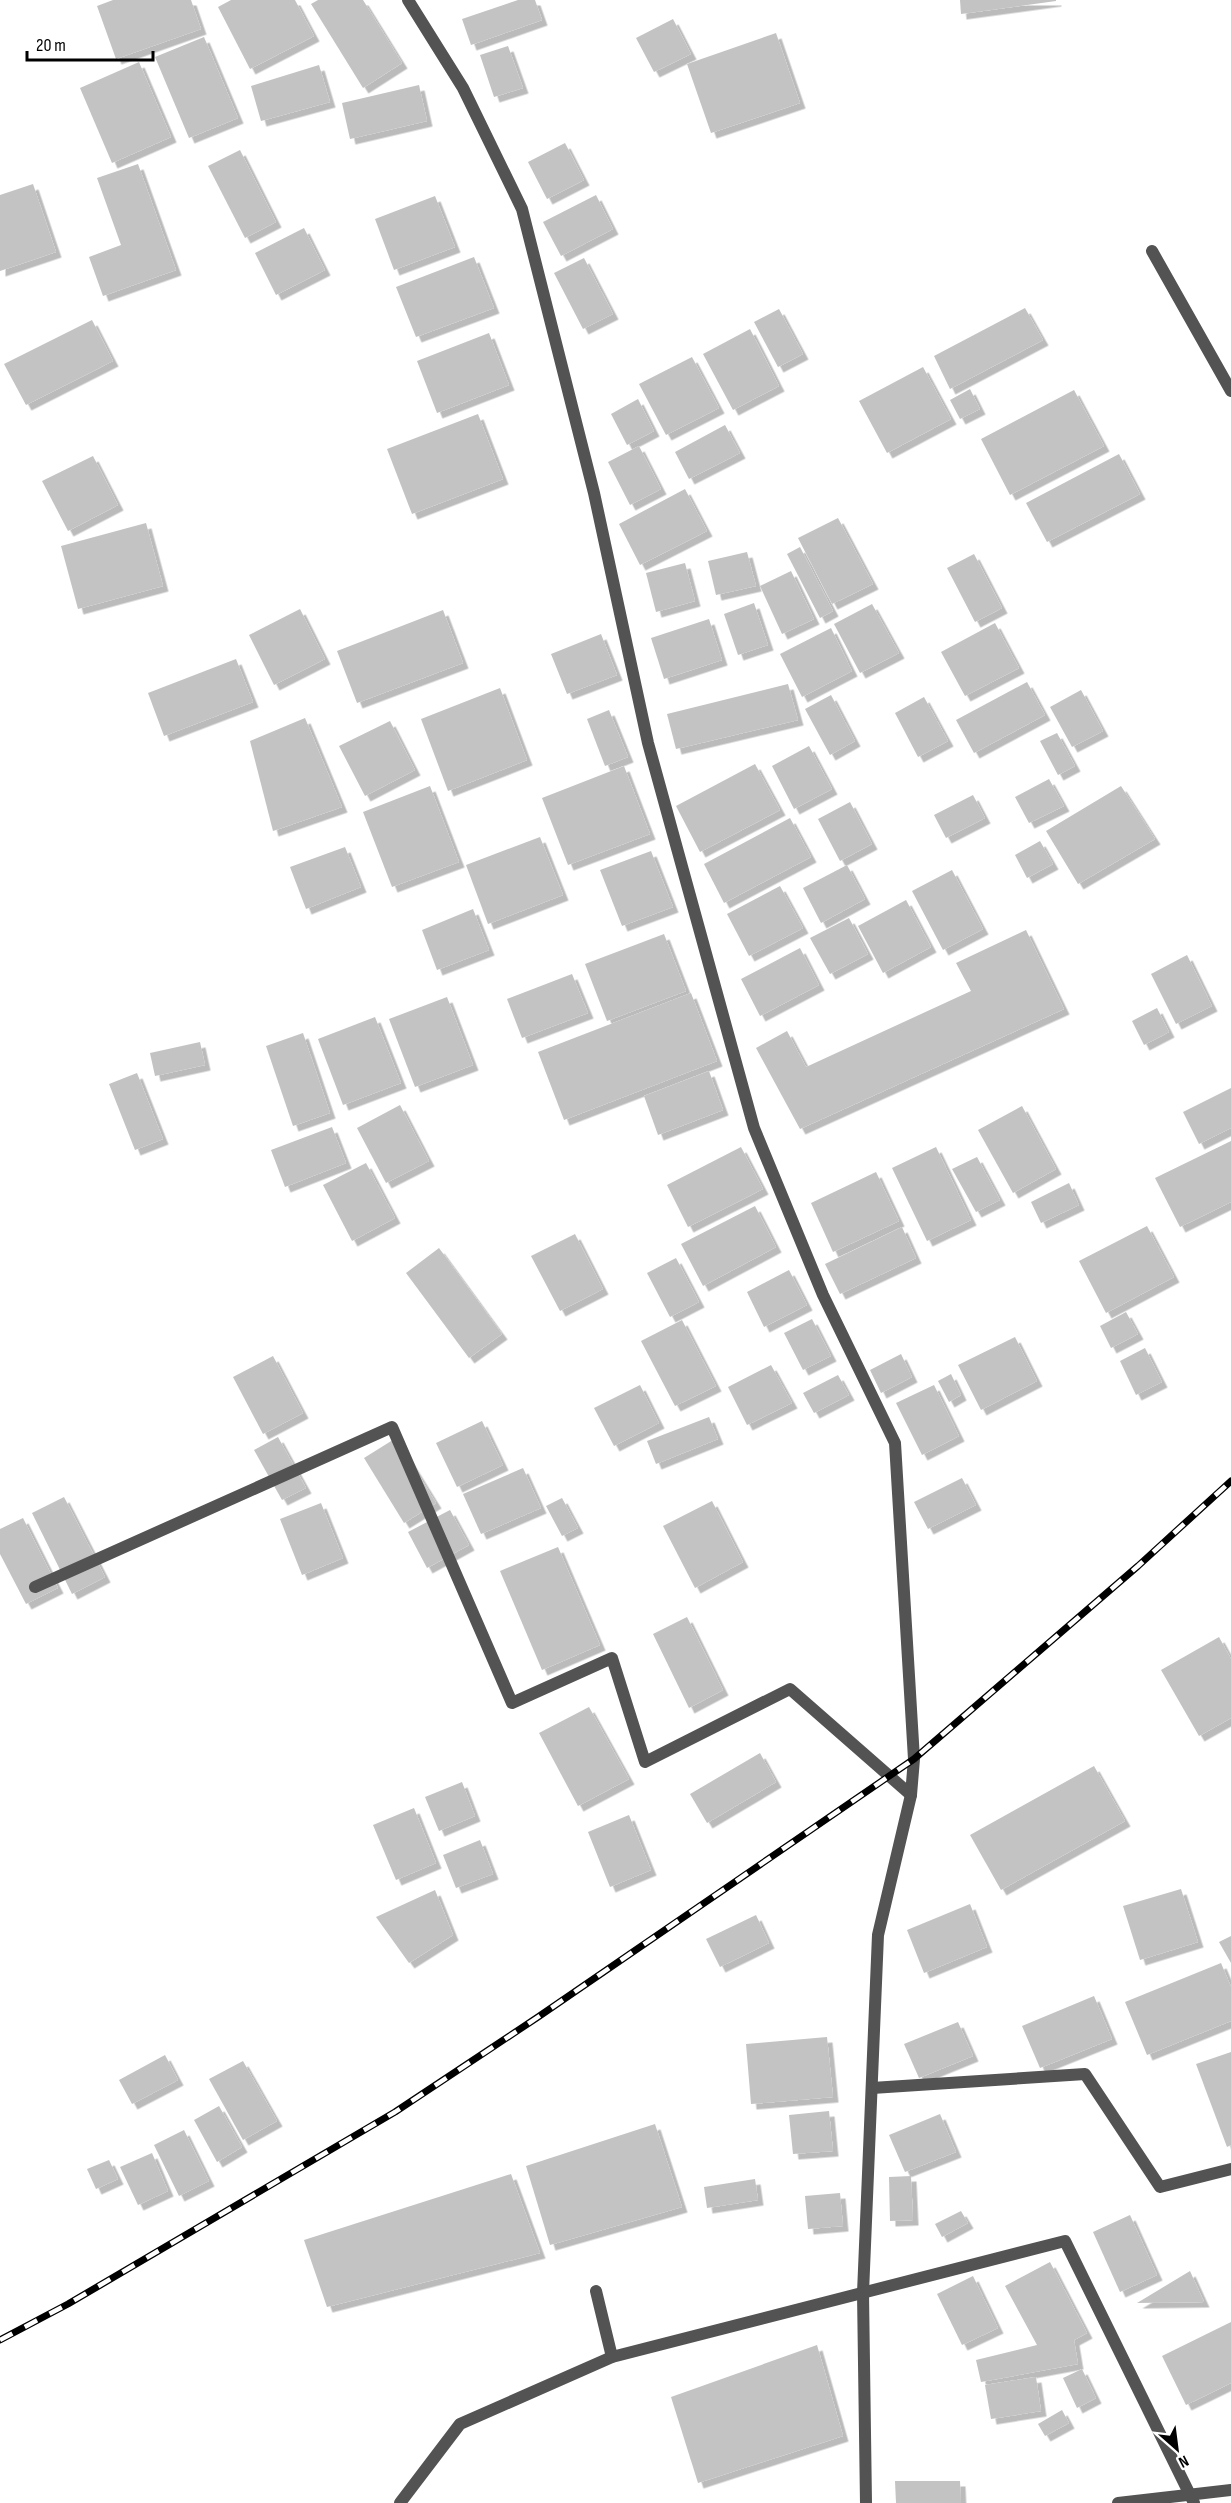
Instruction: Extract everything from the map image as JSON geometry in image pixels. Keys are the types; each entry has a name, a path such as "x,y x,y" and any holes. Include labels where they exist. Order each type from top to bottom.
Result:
{"street":[{"path":"408,0 463,88 522,209 594,493 648,743 754,1128 823,1295 895,1443 914,1758 911,1796 878,1935 864,2293 866,2503"},
{"path":"1152,251 1231,390"},
{"path":"35,1587 392,1427 512,1703 612,1658 645,1762 790,1689 911,1796"},
{"path":"872,2088 1085,2074 1160,2187 1231,2169"},
{"path":"400,2503 460,2424 612,2357 1065,2241 1194,2503"},
{"path":"596,2291 612,2357"},
{"path":"1118,2503 1231,2490"}],"building":[{"path":"113,0 191,0 201,29 116,59 97,6"},
{"path":"231,0 295,0 314,36 250,69 218,7"},
{"path":"318,0 363,0 402,63 363,88 311,4"},
{"path":"518,0 535,0 542,20 471,45 462,19"},
{"path":"960,0 1056,0 1056,1 961,14"},
{"path":"673,19 691,54 654,72 636,38"},
{"path":"776,33 800,103 711,133 687,64"},
{"path":"204,37 238,118 189,138 155,57"},
{"path":"508,46 523,88 494,97 480,55"},
{"path":"139,62 171,137 112,163 80,88"},
{"path":"319,65 330,102 261,121 251,86"},
{"path":"419,85 427,121 350,139 342,103"},
{"path":"565,143 584,180 547,199 528,162"},
{"path":"240,150 276,222 245,238 208,166"},
{"path":"138,164 176,270 103,296 89,257 121,245 97,178"},
{"path":"33,184 56,252 0,271 0,195"},
{"path":"596,195 613,229 561,256 543,222"},
{"path":"435,196 455,247 394,270 375,219"},
{"path":"304,228 325,270 276,295 255,253"},
{"path":"474,257 494,308 416,337 396,287"},
{"path":"584,258 613,314 583,329 554,273"},
{"path":"1025,308 1043,340 950,389 934,356"},
{"path":"779,309 803,354 778,367 754,322"},
{"path":"92,320 113,361 26,405 4,364"},
{"path":"750,329 779,386 733,410 703,354"},
{"path":"489,333 509,385 437,413 417,361"},
{"path":"692,357 719,408 666,435 639,384"},
{"path":"923,367 951,419 887,453 859,401"},
{"path":"970,389 980,409 960,419 950,400"},
{"path":"1074,390 1104,446 1010,495 981,439"},
{"path":"638,399 654,431 627,445 611,414"},
{"path":"478,414 503,479 412,514 387,449"},
{"path":"725,425 740,453 689,479 675,452"},
{"path":"639,446 661,489 630,505 608,462"},
{"path":"1119,454 1140,494 1047,542 1026,503"},
{"path":"93,456 118,505 68,531 42,481"},
{"path":"685,489 707,531 640,565 619,524"},
{"path":"838,518 873,584 832,604 798,538"},
{"path":"146,523 163,586 78,609 61,546"},
{"path":"800,547 833,611 820,618 787,554"},
{"path":"747,552 756,586 716,595 708,561"},
{"path":"974,554 1002,608 975,622 947,568"},
{"path":"685,563 695,601 656,612 646,573"},
{"path":"791,571 814,619 782,634 760,586"},
{"path":"754,603 768,645 738,655 724,614"},
{"path":"872,604 899,653 860,673 834,624"},
{"path":"300,609 325,659 274,685 249,635"},
{"path":"443,610 463,663 357,703 337,651"},
{"path":"709,619 722,660 664,679 651,638"},
{"path":"995,623 1019,668 965,696 941,652"},
{"path":"831,628 852,671 802,697 780,654"},
{"path":"601,634 617,675 567,694 551,654"},
{"path":"236,659 253,702 164,736 148,693"},
{"path":"1027,682 1045,715 974,753 956,720"},
{"path":"788,684 798,720 676,749 667,714"},
{"path":"500,688 527,760 448,791 421,719"},
{"path":"1081,690 1103,731 1072,747 1050,707"},
{"path":"831,695 855,741 830,755 805,709"},
{"path":"924,697 948,741 918,757 895,713"},
{"path":"609,710 628,757 605,766 587,719"},
{"path":"305,718 342,807 273,831 250,741"},
{"path":"390,721 415,770 365,796 339,746"},
{"path":"1057,733 1075,766 1058,775 1040,741"},
{"path":"809,746 832,789 794,809 772,766"},
{"path":"755,764 780,810 700,852 676,806"},
{"path":"624,766 650,834 568,865 542,798"},
{"path":"1049,779 1064,806 1029,823 1015,797"},
{"path":"430,786 459,862 392,887 363,812"},
{"path":"1121,786 1155,839 1078,884 1046,831"},
{"path":"973,795 985,818 946,838 934,815"},
{"path":"850,802 872,844 840,861 818,819"},
{"path":"790,818 811,857 724,903 704,864"},
{"path":"540,837 563,895 488,924 466,865"},
{"path":"1040,841 1053,864 1027,878 1015,855"},
{"path":"345,847 361,887 306,909 290,867"},
{"path":"651,851 673,907 622,926 600,870"},
{"path":"847,865 865,899 821,923 803,888"},
{"path":"952,870 983,929 943,950 912,891"},
{"path":"780,886 803,928 749,956 727,914"},
{"path":"906,900 931,947 883,973 858,926"},
{"path":"473,909 489,950 437,970 422,930"},
{"path":"849,918 868,954 830,974 810,938"},
{"path":"1026,930 1064,1009 800,1129 756,1048 787,1031 806,1067 971,991 956,963"},
{"path":"664,934 686,991 607,1021 585,964"},
{"path":"800,948 819,985 760,1016 741,979"},
{"path":"1187,955 1212,1006 1176,1024 1151,974"},
{"path":"572,974 588,1013 522,1038 507,999"},
{"path":"691,993 717,1061 564,1120 538,1052"},
{"path":"447,997 473,1065 415,1087 389,1019"},
{"path":"1157,1008 1169,1032 1144,1045 1132,1021"},
{"path":"375,1017 401,1083 343,1105 318,1039"},
{"path":"303,1033 330,1113 293,1126 266,1046"},
{"path":"200,1042 205,1065 155,1076 150,1053"},
{"path":"709,1071 723,1110 658,1135 644,1096"},
{"path":"137,1073 163,1139 135,1150 109,1084"},
{"path":"1231,1088 1231,1128 1199,1144 1183,1112"},
{"path":"400,1105 429,1161 386,1183 357,1128"},
{"path":"1022,1106 1056,1169 1013,1193 978,1130"},
{"path":"332,1127 346,1163 285,1187 271,1150"},
{"path":"1231,1141 1231,1202 1180,1227 1155,1178"},
{"path":"741,1147 763,1189 688,1227 667,1185"},
{"path":"936,1147 971,1220 927,1241 892,1168"},
{"path":"977,1157 1000,1200 976,1212 952,1169"},
{"path":"366,1163 395,1218 352,1241 323,1185"},
{"path":"876,1172 899,1221 833,1252 811,1203"},
{"path":"1069,1183 1079,1205 1041,1223 1031,1202"},
{"path":"755,1206 776,1247 703,1286 681,1244"},
{"path":"1147,1226 1174,1277 1106,1313 1079,1261"},
{"path":"902,1227 916,1258 840,1294 825,1264"},
{"path":"575,1234 603,1289 560,1311 531,1256"},
{"path":"439,1248 502,1334 469,1358 406,1273"},
{"path":"676,1258 699,1302 670,1317 647,1273"},
{"path":"789,1270 807,1305 764,1327 747,1292"},
{"path":"1126,1312 1138,1334 1111,1348 1100,1326"},
{"path":"812,1319 831,1356 803,1370 784,1333"},
{"path":"682,1320 716,1386 675,1406 641,1341"},
{"path":"1015,1337 1037,1381 981,1410 958,1365"},
{"path":"1145,1348 1162,1382 1136,1395 1120,1361"},
{"path":"901,1354 912,1377 881,1393 870,1370"},
{"path":"273,1356 303,1413 263,1434 233,1377"},
{"path":"771,1365 792,1403 747,1425 728,1387"},
{"path":"951,1374 961,1395 949,1402 938,1381"},
{"path":"838,1375 849,1395 814,1413 803,1393"},
{"path":"640,1385 659,1423 614,1446 594,1408"},
{"path":"934,1385 959,1436 922,1455 896,1403"},
{"path":"709,1417 718,1439 656,1464 647,1441"},
{"path":"482,1421 503,1465 457,1487 436,1443"},
{"path":"278,1437 306,1488 282,1500 254,1450"},
{"path":"396,1438 436,1503 404,1523 364,1458"},
{"path":"523,1468 541,1508 481,1534 463,1494"},
{"path":"962,1478 976,1505 928,1529 914,1502"},
{"path":"64,1497 105,1577 72,1594 32,1513"},
{"path":"562,1498 578,1528 562,1536 546,1506"},
{"path":"712,1501 743,1562 695,1588 663,1526"},
{"path":"321,1503 343,1558 302,1575 280,1519"},
{"path":"450,1510 469,1545 427,1568 408,1532"},
{"path":"23,1518 58,1588 26,1604 0,1554 0,1529"},
{"path":"558,1547 600,1645 542,1670 500,1571"},
{"path":"687,1617 723,1690 689,1708 653,1634"},
{"path":"1219,1637 1231,1659 1231,1718 1199,1736 1161,1670"},
{"path":"589,1707 629,1779 578,1806 539,1733"},
{"path":"760,1753 776,1782 707,1823 690,1794"},
{"path":"1094,1766 1125,1821 1001,1890 970,1835"},
{"path":"462,1782 475,1816 439,1831 425,1797"},
{"path":"414,1808 436,1863 396,1880 373,1825"},
{"path":"629,1815 651,1870 610,1887 588,1832"},
{"path":"480,1840 493,1874 456,1888 443,1855"},
{"path":"1181,1889 1198,1942 1140,1960 1123,1906"},
{"path":"435,1890 453,1935 409,1963 376,1917"},
{"path":"970,1904 987,1947 924,1973 907,1930"},
{"path":"756,1915 769,1943 720,1967 706,1939"},
{"path":"1231,1936 1231,1963 1219,1942"},
{"path":"1221,1963 1231,1987 1231,2021 1147,2055 1125,2002"},
{"path":"1094,1996 1112,2039 1040,2068 1022,2026"},
{"path":"958,2022 973,2056 919,2078 904,2044"},
{"path":"827,2037 833,2097 751,2104 746,2044"},
{"path":"1231,2052 1231,2145 1227,2147 1196,2064"},
{"path":"165,2055 178,2080 132,2104 119,2080"},
{"path":"243,2061 277,2121 243,2140 209,2079"},
{"path":"219,2106 242,2147 217,2162 194,2120"},
{"path":"829,2111 833,2151 793,2154 789,2115"},
{"path":"940,2114 956,2152 905,2172 889,2135"},
{"path":"655,2124 682,2207 550,2245 526,2166"},
{"path":"184,2130 209,2181 179,2196 154,2145"},
{"path":"152,2153 168,2191 138,2205 120,2167"},
{"path":"109,2160 118,2179 96,2189 87,2169"},
{"path":"511,2174 540,2253 327,2307 304,2240"},
{"path":"911,2176 913,2220 890,2221 889,2177"},
{"path":"755,2179 758,2200 707,2208 704,2187"},
{"path":"840,2193 843,2226 808,2229 805,2196"},
{"path":"961,2211 968,2223 942,2237 935,2224"},
{"path":"1130,2215 1157,2275 1120,2292 1093,2232"},
{"path":"1050,2262 1087,2333 1074,2340 1078,2364 981,2382 976,2360 1037,2345 1005,2286"},
{"path":"1190,2271 1204,2302 1137,2303"},
{"path":"973,2276 998,2328 962,2345 937,2294"},
{"path":"1231,2322 1231,2383 1186,2405 1162,2356"},
{"path":"817,2345 843,2436 698,2483 671,2397"},
{"path":"1082,2369 1096,2398 1077,2408 1063,2378"},
{"path":"1036,2377 1041,2411 991,2419 985,2385"},
{"path":"1062,2410 1069,2423 1045,2436 1038,2424"},
{"path":"895,2481 960,2481 961,2503 896,2503"}],"railway":[{"path":"0,2340 68,2304 395,2112 538,2017 914,1759 1138,1566 1231,1481"}]}
